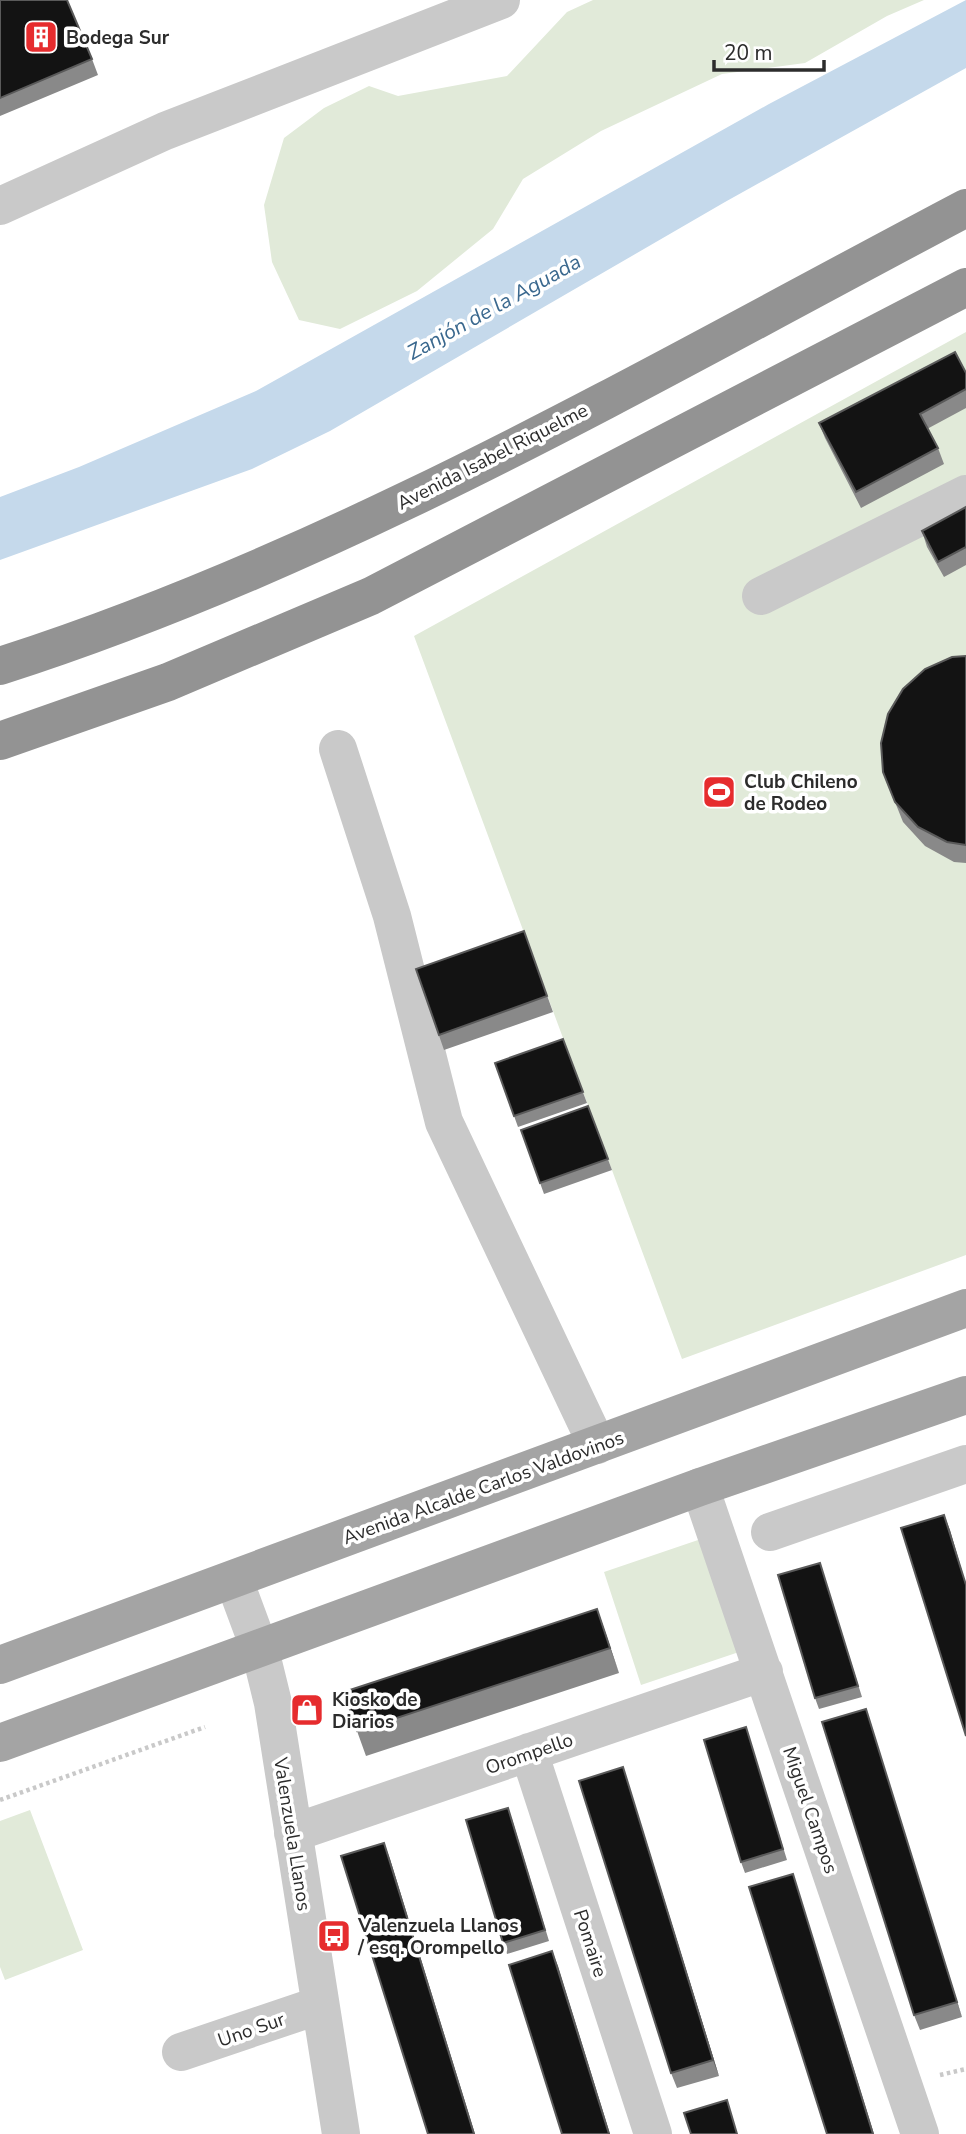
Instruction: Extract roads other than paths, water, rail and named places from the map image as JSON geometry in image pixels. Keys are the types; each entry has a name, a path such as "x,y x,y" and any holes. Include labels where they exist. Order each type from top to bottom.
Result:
{"highway":[{"name":"Avenida Isabel Riquelme","path":"0,666 191,598 330,537 455,477 966,208"},
{"path":"0,741 168,682 371,596 966,287"}],"main road":[{"name":"Avenida Alcalde Carlos Valdovinos","path":"0,1665 966,1308"},
{"path":"0,1743 700,1487 966,1395"}],"street":[{"path":"0,206 165,131 501,0"},
{"path":"761,596 966,494"},
{"path":"338,750 392,916 444,1122 597,1445"},
{"path":"769,1532 966,1464"},
{"name":"Miguel Campos","path":"700,1487 920,2134"},
{"name":"Valenzuela Llanos","path":"234,1580 260,1650 272,1703 341,2134"},
{"name":"Orompello","path":"293,1833 764,1672"},
{"name":"Pomaire","path":"529,1752 653,2134"},
{"name":"Uno Sur","path":"181,2052 320,2005"}],"water":[{"name":"Zanjón de la Aguada","path":"966,0 966,68 725,202 330,431 252,469 0,560 0,497 79,467 256,391 769,104"}],"place":[{"name":"Bodega Sur","path":"41,37"},
{"name":"Club Chileno de Rodeo","path":"719,792"},
{"name":"Kiosko de Diarios","path":"307,1710"},
{"name":"Valenzuela Llanos / esq. Orompello","path":"334,1936"}]}
